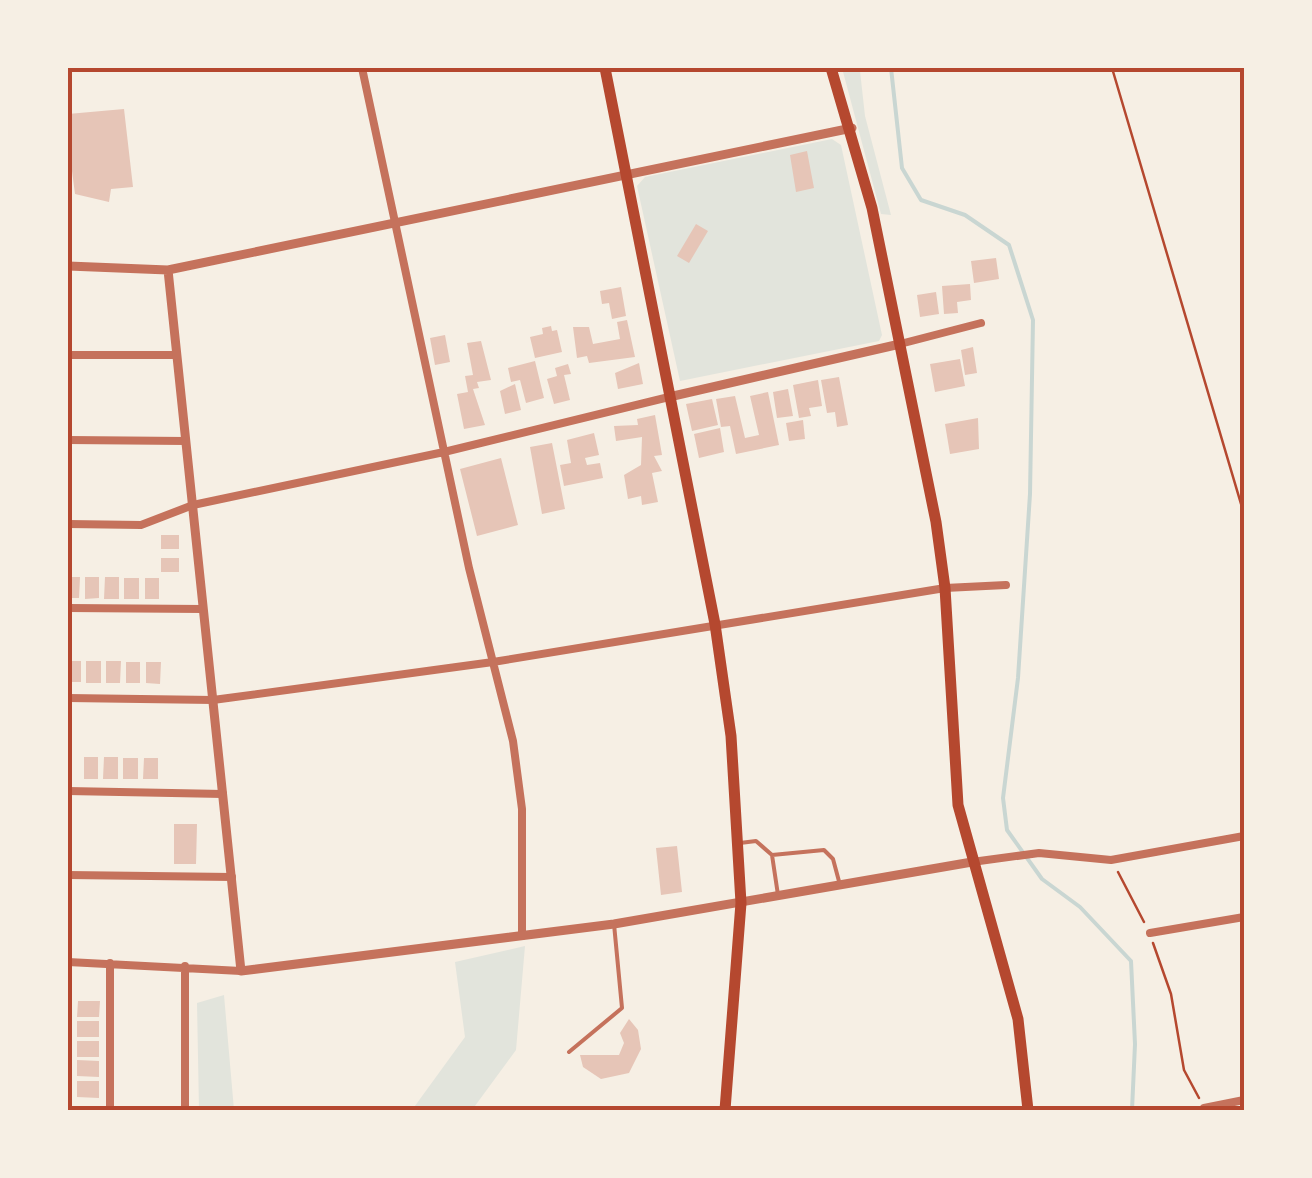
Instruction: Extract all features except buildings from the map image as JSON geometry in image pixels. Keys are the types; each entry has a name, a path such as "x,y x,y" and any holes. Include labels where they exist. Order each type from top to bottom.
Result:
{"main road":[{"path":"605,68 715,624 740,843 741,903 725,1110"},
{"path":"831,68 852,128 900,344 945,588 958,805 1018,1019 1028,1110"}],"street":[{"path":"362,68 444,452 513,741 522,808 522,936"},
{"path":"68,266 168,270 852,128"},
{"path":"168,270 241,971"},
{"path":"68,524 141,525 192,505 444,452 982,322"},
{"path":"68,355 177,355"},
{"path":"68,440 186,441"},
{"path":"68,698 213,700 493,662 945,588 1006,585"},
{"path":"68,608 204,608"},
{"path":"68,791 223,794"},
{"path":"68,962 241,971 614,924 972,862 1039,853 1112,860 1244,836"},
{"path":"68,876 232,877"},
{"path":"1150,934 1244,918"},
{"path":"110,963 110,1110"},
{"path":"185,966 185,1110"},
{"path":"1204,1108 1244,1100"}],"lane":[{"path":"740,843 759,842 772,855 778,896"},
{"path":"772,855 824,850 833,860 840,886"},
{"path":"569,1052 622,1008 614,924"}],"path":[{"path":"1112,68 1244,514"},
{"path":"1112,860 1150,934 1172,994 1184,1070 1204,1108"}],"shaded area":[{"path":"842,68 860,71 865,116 891,215 881,214"},
{"path":"832,139 841,145 882,335 879,341 680,381 637,186 645,177"},
{"path":"525,946 516,1050 472,1110 412,1110 465,1037 455,962"},
{"path":"224,995 234,1110 199,1110 197,1003"}],"waterway":[{"path":"891,68 902,168 921,200 965,215 1009,245 1033,320 1030,494 1018,678 1003,798 1007,830 1042,879 1080,907 1131,961 1135,1044 1132,1110"}]}
